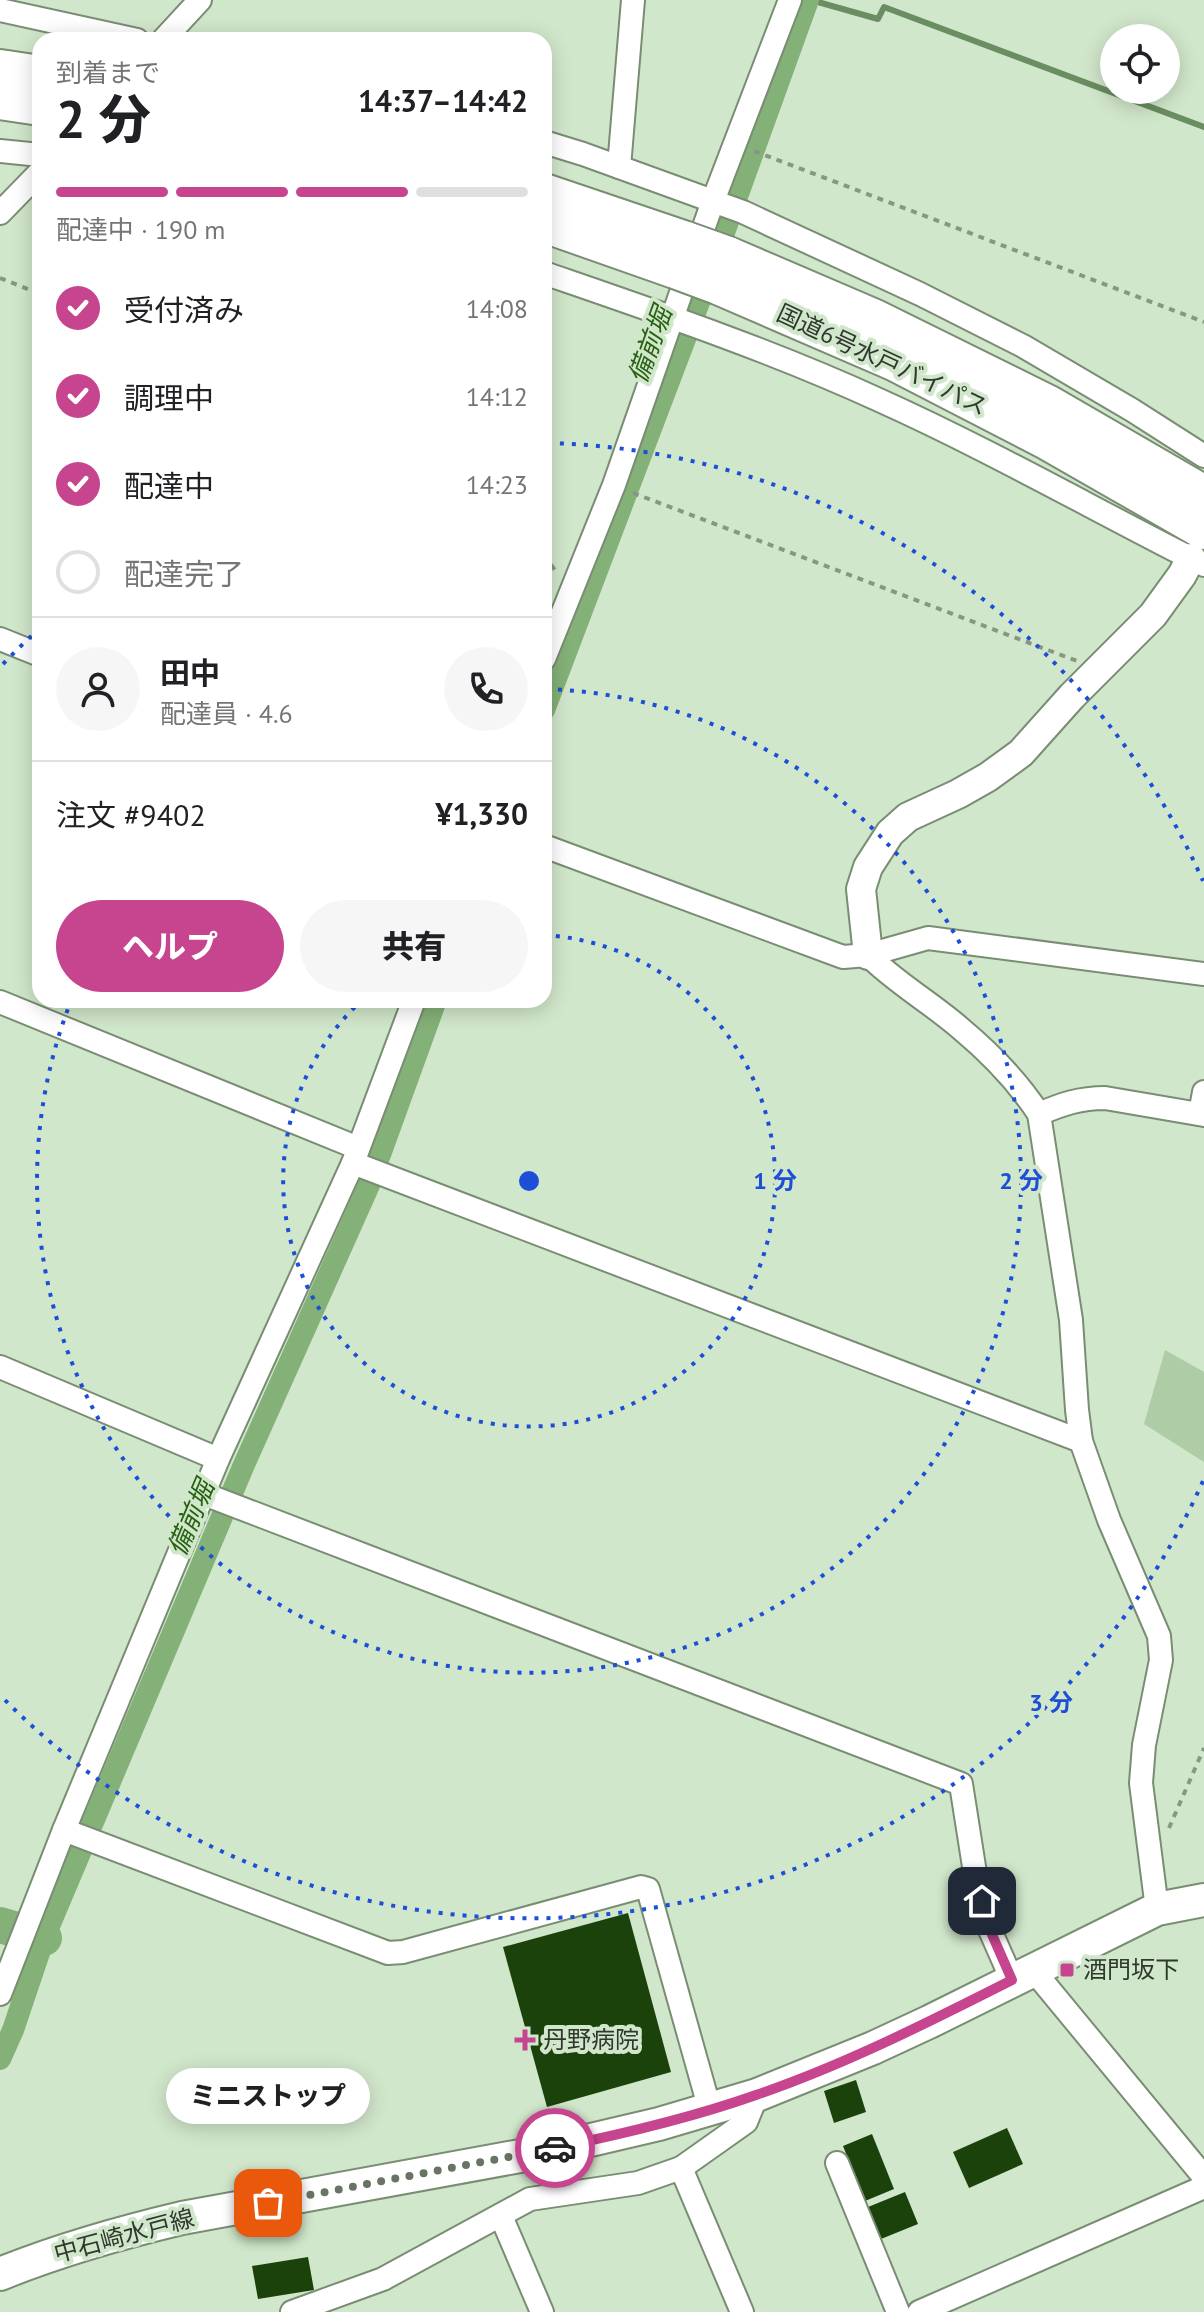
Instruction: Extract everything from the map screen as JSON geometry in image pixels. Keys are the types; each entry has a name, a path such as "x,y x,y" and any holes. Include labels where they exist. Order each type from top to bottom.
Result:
{"highway":[{"path":"0,69 32,74"},
{"path":"0,103 32,105"},
{"name":"国道6号水戸バイパス","path":"552,197 723,271 875,319 1047,404 1204,495"},
{"name":"国道6号水戸バイパス","path":"552,225 681,255"},
{"name":"国道6号水戸バイパス","path":"723,271 1045,439 1200,551"}],"main road":[{"name":"中石崎水戸線","path":"0,2274 82,2244 182,2218 531,2154 710,2110 757,2095 873,2048 1157,1909 1204,1900"}],"street":[{"path":"170,32 200,0"},
{"path":"619,167 633,0"},
{"path":"552,639 685,321 726,206 790,0"},
{"path":"0,10 100,32"},
{"path":"552,145 726,206 920,294 1023,346 1204,456"},
{"path":"0,151 32,154"},
{"path":"0,213 32,180"},
{"path":"552,276 685,321 802,366 1200,551 1153,615 1098,669 1021,753 958,794 908,817 890,833 868,867 861,889 868,955 887,974 959,1027 1025,1092 1039,1114 1071,1320 1081,1441 1109,1520 1159,1636 1161,1660 1144,1745 1141,1783 1157,1909"},
{"path":"0,639 32,652"},
{"path":"552,849 843,957 868,955 928,938 1204,974"},
{"path":"0,1002 364,1163 1081,1441"},
{"path":"0,1994 28,1921 78,1835 217,1499 218,1459 364,1163 412,1008"},
{"path":"1039,1114 1065,1102 1088,1098 1203,1107"},
{"path":"0,1367 218,1459"},
{"path":"217,1499 961,1784 975,1873 990,1930 1023,1976 1204,2177"},
{"path":"78,1835 388,1953 403,1952 641,1887 648,1889 710,2110"},
{"path":"292,2312 383,2279 530,2199 638,2183 681,2168 746,2122 757,2095"},
{"path":"837,2163 898,2312"},
{"path":"681,2168 742,2312"},
{"path":"919,2312 1204,2187"},
{"path":"501,2216 542,2312"}],"path":[{"path":"763,155 1204,322"},
{"path":"0,278 32,291"},
{"path":"638,495 1098,669"},
{"path":"1152,1866 1204,1748"}],"green space":[{"path":"1165,1350 1204,1372 1204,1462 1144,1424"}],"building":[{"path":"628,1913 671,2072 547,2107 503,1947"},
{"path":"856,2080 866,2112 834,2123 824,2091"},
{"path":"1007,2128 1023,2164 969,2188 953,2152"},
{"path":"872,2134 894,2189 865,2201 843,2146"},
{"path":"905,2192 918,2224 881,2239 868,2207"},
{"path":"308,2257 314,2290 258,2299 252,2266"}],"waterway":[{"name":"備前堀","path":"552,689 699,302 808,0"},
{"path":"811,0 878,19 884,7 1204,127"},
{"name":"備前堀","path":"0,2059 44,1938 243,1467 369,1185 433,1008"},
{"path":"0,1925 44,1938"}],"way so far":[{"path":"268,2203 555,2148"}],"place":[{"name":"酒門坂下","path":"1067,1970"},
{"name":"丹野病院","path":"525,2040"},
{"name":"ミニストップ","path":"268,2203"}],"route":[{"path":"555,2148 659,2124 757,2095 873,2048 1012,1980 990,1930 982,1901"}]}
